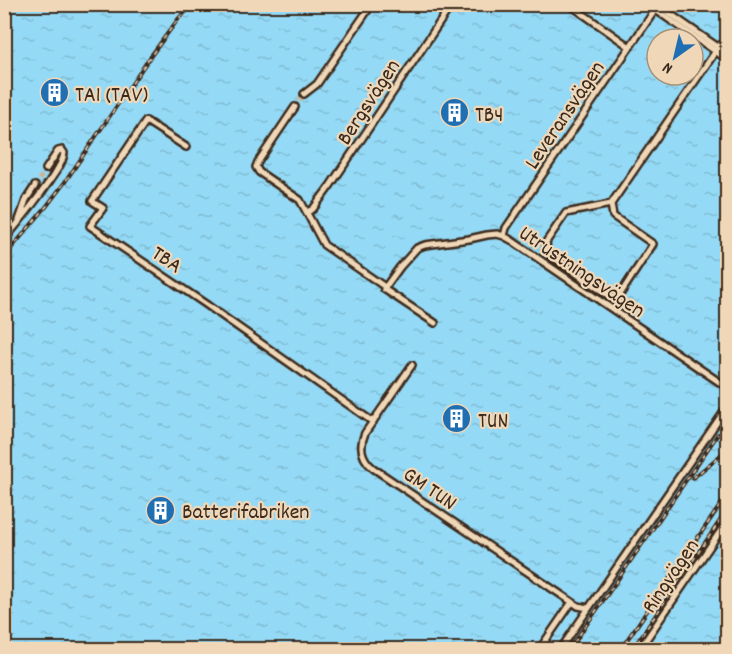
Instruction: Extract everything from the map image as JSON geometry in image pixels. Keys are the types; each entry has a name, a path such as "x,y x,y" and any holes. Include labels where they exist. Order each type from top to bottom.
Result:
{"street":[{"path":"304,94 317,84 372,4"},
{"name":"Bergsvägen","path":"307,212 313,208 330,186 452,4"},
{"path":"568,4 630,47"},
{"path":"656,4 717,50"},
{"path":"662,4 728,62"},
{"path":"643,5 717,50"},
{"path":"643,5 674,27"},
{"name":"Leveransvägen","path":"504,236 506,228 653,12"},
{"path":"705,45 728,52"},
{"path":"611,204 566,213 546,242 546,246 551,256 607,295 615,298 619,296 653,244 613,216 611,204 717,50"},
{"path":"295,107 258,162 256,167 259,172 300,200 324,245 435,323"},
{"name":"TBA","path":"186,147 146,121 92,201 103,208 90,226 373,422"},
{"path":"4,240 31,209 59,167 65,155 62,150 58,151 46,169"},
{"path":"17,225 26,200 35,186"},
{"name":"Utrustningsvägen","path":"384,288 417,248 487,235 504,236 728,388"},
{"name":"GM TUN","path":"412,365 365,433 361,443 362,456 368,464 572,602 588,608"},
{"path":"560,650 728,406"},
{"name":"Ringvägen","path":"639,650 728,520"},
{"path":"540,650 572,602"}],"water":[{"path":"5,5 727,5 727,649 5,649"}],"tunnel":[{"path":"295,107 304,94"},
{"path":"35,186 46,169"}],"railway":[{"path":"4,257 65,182 150,57 179,18 194,4"},
{"path":"569,650 718,434"},
{"path":"693,478 728,449"},
{"path":"620,650 728,494"},
{"path":"632,650 728,509"}],"place":[{"name":"TA1 (TAV)","path":"54,93"},
{"name":"TB4","path":"454,113"},
{"name":"TUN","path":"457,419"},
{"name":"Batterifabriken","path":"161,510"}]}
